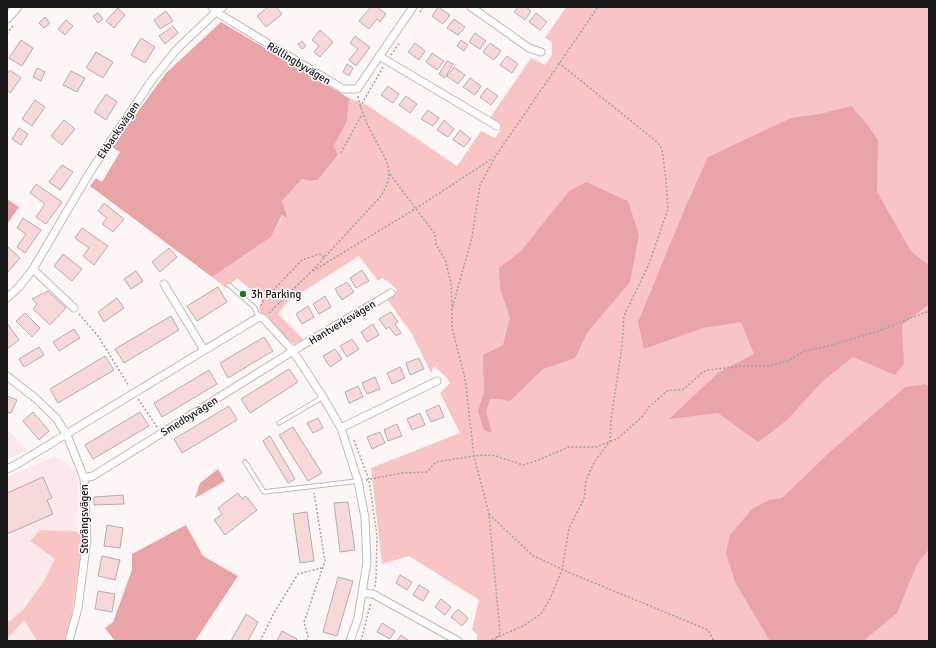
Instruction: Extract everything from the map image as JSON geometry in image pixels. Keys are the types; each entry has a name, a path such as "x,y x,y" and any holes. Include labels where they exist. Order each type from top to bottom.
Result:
{"street":[{"path":"7,18 17,7"},
{"name":"Ekbacksvägen","path":"7,298 19,287 33,269 90,172 152,80 177,49 214,9 223,7"},
{"path":"357,89 413,7"},
{"path":"471,7 529,48 541,52"},
{"name":"Röllingbyvägen","path":"214,9 343,89 357,89"},
{"path":"379,56 496,126"},
{"path":"33,269 74,308"},
{"path":"164,284 204,350"},
{"name":"Hantverksvägen","path":"293,351 391,293"},
{"path":"7,469 20,464 258,317 263,318 293,351 323,397 341,428 358,481 365,518 367,562 358,618 350,641"},
{"name":"Smedbyvägen","path":"84,478 92,476 293,351"},
{"name":"Storängsvägen","path":"7,376 35,398 56,418 67,435 84,478 87,539 78,608 69,641"},
{"path":"341,428 437,381"},
{"path":"363,593 373,594 458,641"}],"lane":[{"path":"229,285 254,307 258,317"},
{"path":"279,423 323,397"},
{"path":"245,462 264,492 358,481"}],"path":[{"path":"452,310 472,237 480,185 494,157 598,7"},
{"path":"488,641 523,626 541,614 550,599 562,570 569,528 584,499 586,480 595,461 610,441 611,420 622,346 624,316 649,264 668,209 662,149 657,142 559,63"},
{"path":"357,89 362,114 382,152 390,172 415,209 435,234 436,245 445,259 451,283 452,328 465,378 474,456 489,514 500,632 495,641"},
{"path":"341,153 362,114"},
{"path":"311,272 415,209 494,157"},
{"path":"267,314 311,272 381,196 388,182 390,172"},
{"path":"260,307 263,301 302,260 319,254 325,257"},
{"path":"74,308 98,336 161,433"},
{"path":"358,481 402,473 427,472 436,462 474,456 496,456 523,465 570,447 596,447 617,439 641,418 660,396 667,391 684,389 703,372 708,370 743,366 769,366 790,360 804,351 829,346 878,331 929,311"},
{"path":"306,641 308,636 304,622 325,561 313,487"},
{"path":"489,514 532,555 562,570 708,630 714,641"},
{"path":"260,641 275,611 298,574 322,568"}],"shaded area":[{"path":"566,7 929,7 929,641 477,641 477,634 472,630 479,600 409,556 382,564 371,468 460,433 440,393 450,383 447,378 434,366 431,373 412,334 387,299 397,290 389,282 382,278 378,281 359,256 287,302 278,314 303,339 294,344 263,318 259,309 262,299 237,278 226,288 212,277 271,237 283,215 288,217 282,201 302,179 310,181 318,180 338,155 334,146 347,121 349,98 367,105 457,166 481,131 495,138 501,129 490,118 531,58 545,65 552,55 552,42 545,38"},
{"path":"221,22 349,98 347,121 334,146 338,155 318,180 310,181 302,179 282,201 288,218 282,215 271,237 212,277 90,186 96,178 102,182 120,152 112,147 166,73"},
{"path":"851,106 878,140 877,192 911,251 929,266 929,304 902,325 904,364 895,375 853,357 823,381 786,421 758,442 718,413 669,419 719,372 754,354 741,322 703,328 644,349 638,322 708,157 791,118 820,114"},
{"path":"586,182 628,201 639,235 630,282 587,333 575,358 543,369 510,401 490,399 486,412 492,433 484,430 478,411 484,392 483,355 503,345 510,318 500,288 499,268 521,251 569,191"},
{"path":"7,199 19,207 7,224"},
{"path":"926,384 929,388 929,549 917,564 897,613 863,641 770,641 735,582 726,553 730,535 752,509 769,500 782,498 831,451 905,387"},
{"path":"7,429 27,450 7,460"},
{"path":"55,457 66,462 74,470 78,479 77,532 40,530 30,541 55,559 44,581 23,610 7,623 7,477"},
{"path":"218,469 225,481 195,498 200,483"},
{"path":"186,525 203,556 238,576 195,641 115,641 105,628 113,622 132,570 132,554"},
{"path":"40,530 84,532 70,627 65,641 37,641 24,620 9,637 7,637 7,623 23,610 44,581 55,559 30,541"},
{"path":"24,620 37,641 7,641 7,637 9,637"}],"building":[{"path":"268,7 276,7 282,14 266,27 257,16"},
{"path":"371,7 377,7 386,14 380,22 377,19 369,29 359,21"},
{"path":"438,7 450,15 443,24 432,16"},
{"path":"518,7 526,7 531,11 525,20 514,12"},
{"path":"118,8 125,15 114,28 106,21"},
{"path":"166,11 173,21 160,29 154,20"},
{"path":"98,13 103,19 98,23 93,16"},
{"path":"536,13 547,22 540,30 529,22"},
{"path":"45,17 50,23 44,28 39,23"},
{"path":"454,19 465,27 458,35 447,28"},
{"path":"66,20 73,26 65,35 58,29"},
{"path":"173,26 178,33 165,44 159,36"},
{"path":"320,30 333,42 320,57 314,52 319,46 312,40"},
{"path":"475,33 486,41 480,49 469,42"},
{"path":"355,36 370,47 356,66 349,60 358,49 350,43"},
{"path":"141,38 155,47 145,63 131,55"},
{"path":"21,40 33,48 22,66 9,58"},
{"path":"461,40 468,45 464,51 457,46"},
{"path":"302,41 306,46 302,49 298,44"},
{"path":"415,43 425,51 419,60 408,52"},
{"path":"490,43 501,51 494,60 483,52"},
{"path":"96,52 113,62 103,78 86,68"},
{"path":"432,53 444,61 437,70 426,62"},
{"path":"507,56 518,64 512,73 500,65"},
{"path":"447,61 453,64 445,78 439,74"},
{"path":"347,64 353,68 349,76 343,72"},
{"path":"454,67 465,75 458,84 447,76"},
{"path":"37,68 45,72 41,81 33,77"},
{"path":"10,70 21,78 10,93 7,90 7,74"},
{"path":"71,71 85,78 77,92 63,85"},
{"path":"470,78 481,86 475,95 463,87"},
{"path":"388,86 399,94 393,103 381,95"},
{"path":"487,88 498,96 491,105 480,97"},
{"path":"106,94 117,102 106,120 94,112"},
{"path":"406,96 417,104 410,113 399,105"},
{"path":"35,100 45,107 32,126 22,119"},
{"path":"428,110 439,118 433,126 421,119"},
{"path":"64,120 75,129 62,145 51,136"},
{"path":"444,120 454,129 448,137 437,130"},
{"path":"19,128 28,134 21,145 12,139"},
{"path":"460,130 471,139 464,147 453,140"},
{"path":"62,165 73,172 60,190 49,182"},
{"path":"36,184 62,202 46,224 36,217 45,204 30,193"},
{"path":"104,203 124,219 113,232 102,224 107,218 98,211"},
{"path":"23,218 41,230 25,253 17,247 26,234 17,228"},
{"path":"82,228 108,246 94,265 83,256 89,248 75,238"},
{"path":"7,246 20,258 7,273"},
{"path":"169,248 177,257 160,272 152,262"},
{"path":"63,254 82,269 72,281 54,266"},
{"path":"362,270 369,281 356,288 350,278"},
{"path":"136,271 143,281 131,289 124,279"},
{"path":"347,282 354,292 342,300 335,289"},
{"path":"218,287 227,302 197,321 187,306"},
{"path":"48,291 66,308 50,325 33,309 37,304 32,299"},
{"path":"325,296 331,307 319,314 313,304"},
{"path":"117,298 124,308 104,322 98,312"},
{"path":"308,306 314,317 302,324 296,314"},
{"path":"391,312 398,322 395,324 401,333 396,336 389,327 386,329 379,319"},
{"path":"25,313 40,328 32,337 16,321"},
{"path":"171,316 179,330 124,363 115,349"},
{"path":"7,323 19,340 7,349"},
{"path":"373,324 379,335 367,342 361,332"},
{"path":"74,329 80,338 59,351 53,342"},
{"path":"264,337 273,351 228,378 220,363"},
{"path":"352,339 359,349 347,357 340,346"},
{"path":"39,347 44,355 24,367 19,359"},
{"path":"335,349 342,359 330,367 323,356"},
{"path":"105,356 114,370 58,403 50,389"},
{"path":"419,358 424,369 410,375 406,363"},
{"path":"400,367 405,378 392,384 387,373"},
{"path":"289,369 298,382 250,413 241,399"},
{"path":"209,370 217,384 162,417 154,403"},
{"path":"375,377 380,389 367,394 362,383"},
{"path":"358,386 363,397 349,403 345,392"},
{"path":"7,396 17,400 11,413 7,412"},
{"path":"439,405 444,417 431,422 426,411"},
{"path":"229,406 237,420 182,453 174,439"},
{"path":"33,412 49,431 39,440 23,421"},
{"path":"140,412 149,426 93,459 85,445"},
{"path":"420,413 425,425 412,430 407,419"},
{"path":"318,418 323,428 313,433 307,423"},
{"path":"397,424 402,436 388,441 384,430"},
{"path":"293,427 322,473 308,481 279,435"},
{"path":"380,432 385,443 372,449 367,437"},
{"path":"270,436 295,479 288,483 263,441"},
{"path":"43,477 52,498 47,500 53,514 7,534 7,493"},
{"path":"238,493 242,499 246,496 257,510 225,535 214,520 222,514 218,508"},
{"path":"123,495 124,504 94,505 94,497"},
{"path":"348,502 355,550 340,552 334,503"},
{"path":"307,512 314,561 300,563 293,514"},
{"path":"107,525 123,528 120,548 104,546"},
{"path":"102,556 120,560 115,580 98,576"},
{"path":"400,575 412,582 407,590 396,583"},
{"path":"338,577 353,581 337,636 323,632"},
{"path":"419,585 429,591 423,601 413,595"},
{"path":"98,591 115,594 112,612 95,609"},
{"path":"441,599 451,607 445,615 435,607"},
{"path":"458,609 468,618 462,626 451,617"},
{"path":"246,614 258,622 248,641 231,641"},
{"path":"382,623 395,631 390,639 377,632"},
{"path":"282,631 297,639 295,641 277,641"},
{"path":"401,635 409,641 397,641"}],"place":[{"name":"3h Parking","path":"243,294"}]}
